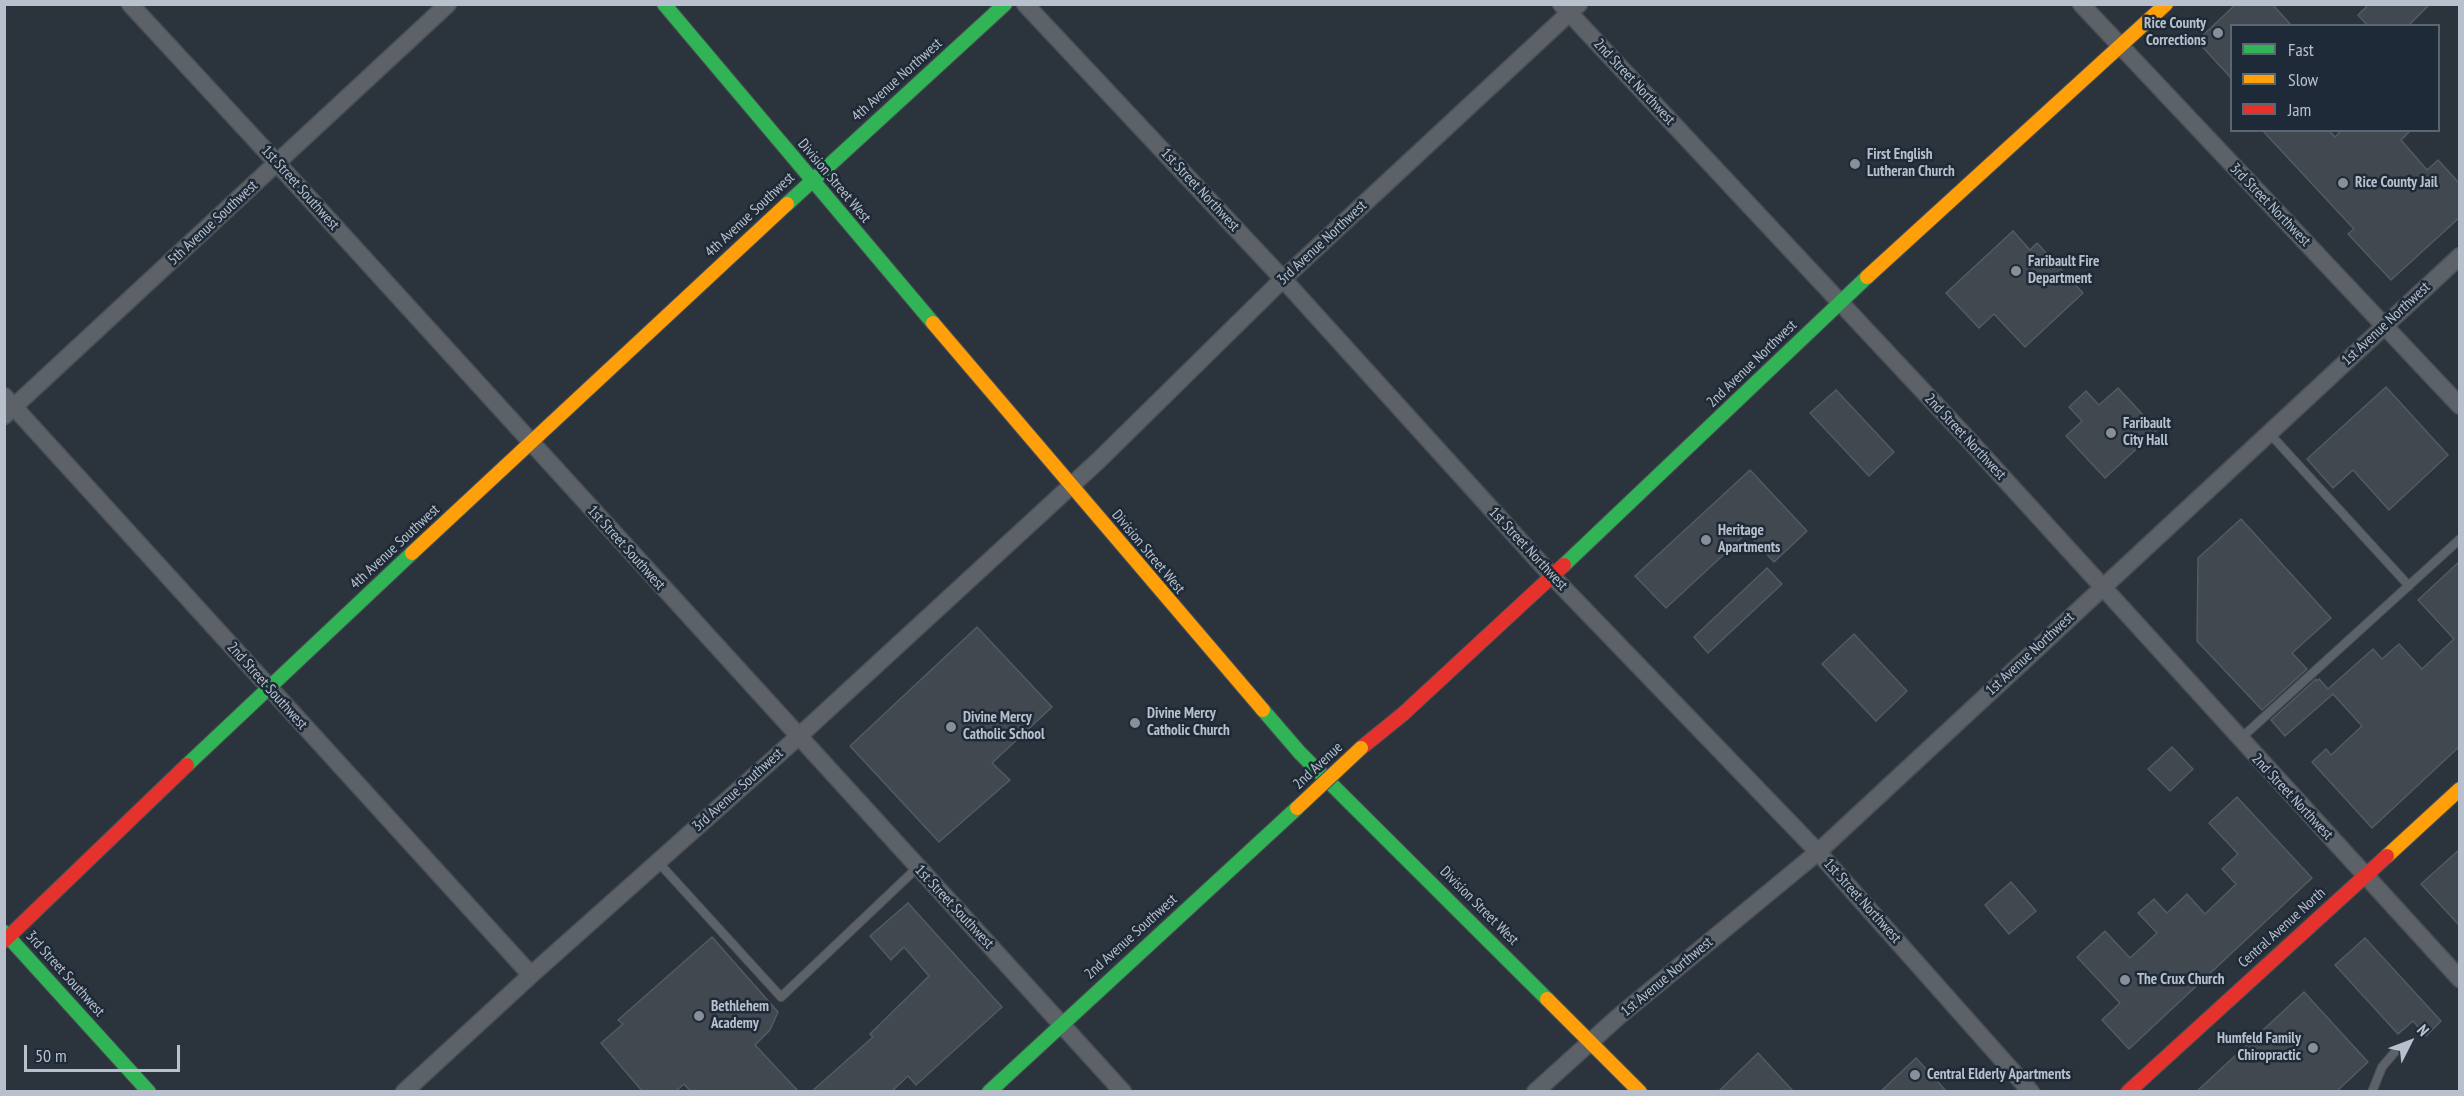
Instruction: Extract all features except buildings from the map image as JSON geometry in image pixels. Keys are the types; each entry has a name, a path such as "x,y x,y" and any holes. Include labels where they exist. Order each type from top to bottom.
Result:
{"street":[{"name":"1st Street Southwest","path":"130,4 1123,1092"},
{"name":"5th Avenue Southwest","path":"8,406 277,163 448,4"},
{"name":"Division Street West","path":"664,4 1070,486 1300,753 1640,1092"},
{"name":"4th Avenue Northwest","path":"812,180 1005,4"},
{"name":"1st Street Northwest","path":"1025,4 1283,279 1552,576 1818,852 2031,1092"},
{"name":"3rd Street Northwest","path":"2081,4 2120,48 2460,406"},
{"name":"2nd Avenue Northwest","path":"1361,748 1403,714 1839,303 2166,4"},
{"name":"3rd Avenue Northwest","path":"1070,486 1283,279 1570,8"},
{"name":"2nd Street Northwest","path":"1570,8 1839,303 1967,438 2460,979"},
{"name":"4th Avenue Southwest","path":"6,937 268,687 812,180"},
{"name":"1st Avenue Northwest","path":"1535,1092 1618,1017 1818,852 2460,256"},
{"name":"2nd Street Southwest","path":"8,406 531,975"},
{"name":"3rd Avenue Southwest","path":"404,1092 531,975 798,737 1070,486"},
{"name":"2nd Avenue","path":"1297,808 1361,748"},
{"name":"Central Avenue North","path":"2128,1092 2460,789"},
{"name":"2nd Avenue Southwest","path":"988,1092 1297,808"},
{"name":"3rd Street Southwest","path":"6,937 149,1092"}],"lane":[{"path":"2270,434 2409,586"},
{"path":"2240,740 2460,539"},
{"path":"658,862 781,997 918,867"},
{"path":"2372,1092 2382,1067 2394,1053"}],"traffic: fast":[{"path":"664,4 933,323"},
{"path":"787,204 1005,4"},
{"path":"1564,565 1867,277"},
{"path":"187,765 412,553"},
{"path":"1263,710 1300,753 1547,999"},
{"path":"989,1092 1297,808"},
{"path":"4,932 149,1092"}],"traffic: slow":[{"path":"1867,277 2166,4"},
{"path":"412,553 787,204"},
{"path":"933,323 1263,710"},
{"path":"1297,808 1361,748"},
{"path":"2387,856 2460,789"},
{"path":"1547,999 1640,1092"}],"traffic: jam":[{"path":"1361,748 1403,714 1564,565"},
{"path":"4,941 187,765"},
{"path":"2128,1092 2387,856"}],"place":[{"name":"Rice County Corrections","path":"2218,33"},
{"name":"First English Lutheran Church","path":"1855,164"},
{"name":"Rice County Jail","path":"2343,183"},
{"name":"Faribault Fire Department","path":"2016,271"},
{"name":"Faribault City Hall","path":"2111,433"},
{"name":"Heritage Apartments","path":"1706,540"},
{"name":"Divine Mercy Catholic Church","path":"1135,723"},
{"name":"Divine Mercy Catholic School","path":"951,727"},
{"name":"The Crux Church","path":"2125,980"},
{"name":"Bethlehem Academy","path":"699,1016"},
{"name":"Humfeld Family Chiropractic","path":"2313,1048"},
{"name":"Central Elderly Apartments","path":"1915,1075"}]}
